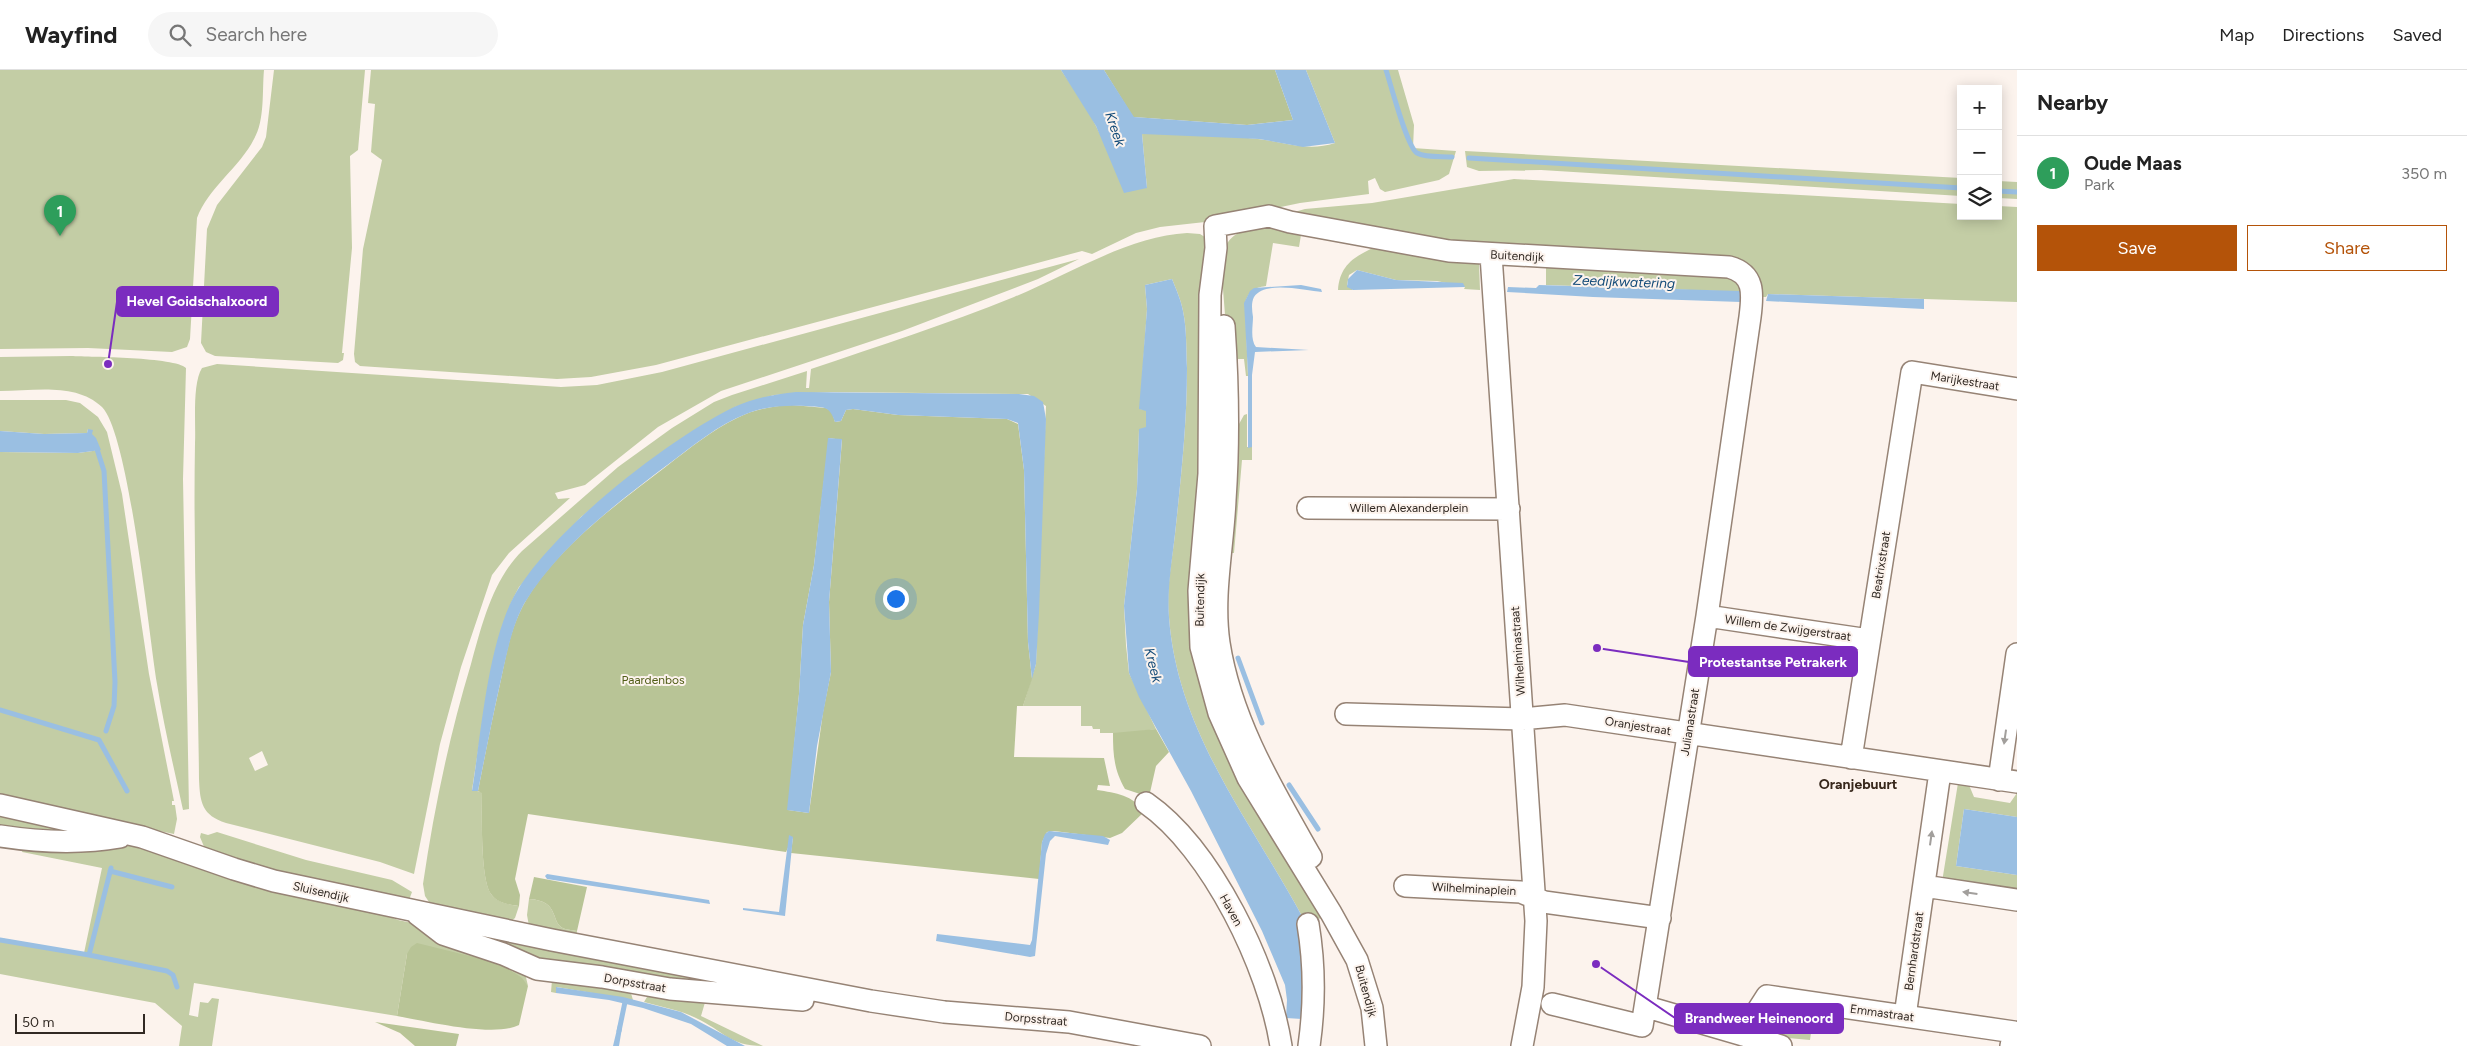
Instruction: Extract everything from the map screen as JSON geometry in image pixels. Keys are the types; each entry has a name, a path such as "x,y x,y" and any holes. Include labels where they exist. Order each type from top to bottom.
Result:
{"street":[{"name":"Buitendijk","path":"1376,1046 1372,1008 1361,970 1332,913 1329,896 1317,868 1244,730 1230,691 1219,644 1217,610 1226,499 1227,388 1224,320 1215,255 1215,226 1269,216 1290,222 1434,249 1491,255 1729,267 1740,271 1748,279 1753,294"},
{"name":"Wilhelminastraat","path":"1491,255 1534,897 1534,971 1522,1046"},
{"name":"Julianastraat","path":"1552,1004 1642,1026 1647,1007 1707,616 1753,294"},
{"name":"Marijkestraat","path":"1912,372 2017,389"},
{"name":"Beatrixstraat","path":"1851,758 1912,372"},
{"name":"Willem Alexanderplein","path":"1308,508 1509,509"},
{"name":"Willem de Zwijgerstraat","path":"1707,616 1869,640"},
{"path":"2008,781 2017,654"},
{"name":"Oranjestraat","path":"1346,714 1522,719 1565,715 2008,781"},
{"name":"Bernhardstraat","path":"1904,1016 1940,772"},
{"name":"Haven","path":"1146,803 1165,817 1182,835 1233,912 1264,980 1277,1021 1280,1042 1310,1043 1314,1014 1315,974 1308,924"},
{"name":"Sluisendijk","path":"0,805 129,834 260,877 414,912 518,933"},
{"name":"Sluisendijk","path":"0,836 39,840 83,841 129,834"},
{"name":"Wilhelminaplein","path":"1405,886 1521,892 1544,902 1660,918"},
{"path":"1924,886 2017,900"},
{"name":"Dorpsstraat","path":"414,912 443,934 498,952 537,969 685,991 819,1001 871,1001"},
{"name":"Dorpsstraat","path":"518,933 871,1001 944,1012 1069,1022 1200,1046"},
{"name":"Emmastraat","path":"1742,1035 1767,996 1904,1016 2014,1037"},
{"path":"1647,1007 1781,1046"}],"green space":[{"path":"0,70 264,70 258,131 241,159 216,187 197,218 190,339 187,347 172,352 88,348 0,349"},
{"path":"274,70 365,70 358,150 350,156 352,248 342,353 344,353 343,360 338,363 215,356 206,352 201,343 207,229 217,205 262,147 266,137"},
{"path":"371,70 1061,70 1087,108 1106,146 1147,188 1142,134 1215,135 1315,147 1325,146 1335,143 1306,70 1398,70 1414,125 1413,148 1456,151 1449,174 1439,180 1385,192 1380,189 1375,178 1368,181 1369,194 1300,203 1214,221 1160,227 1136,233 1092,254 1082,251 656,365 591,377 557,379 360,366 355,362 354,354 363,249 382,160 371,152 375,104 368,103"},
{"path":"1104,70 1275,70 1293,120 1247,125 1133,117"},
{"path":"1465,151 1957,178 1957,196 1541,170 1479,171 1467,167"},
{"path":"1514,179 1957,204 1957,220 2002,220 2002,206 2017,207 2017,302 1768,294 1766,297 1760,297 1757,276 1493,251 1291,213 1305,209 1372,203"},
{"path":"2002,181 2017,182 2017,199 2002,198"},
{"path":"1265,225 1302,229 1299,247 1273,243 1266,286 1252,291 1245,303 1248,376 1246,376 1244,359 1238,359 1237,404 1229,367 1221,263 1226,245 1235,235"},
{"path":"1187,233 1200,234 1208,239 1196,587 1331,919 1303,918 1240,810 1201,737 1186,699 1175,659 1168,596 1183,451 1187,368 1184,318 1181,303 1172,279 1145,285 1147,309 1140,409 1146,410 1146,428 1139,430 1137,489 1124,606 1129,673 1156,729 1129,733 1100,733 1100,729 1093,729 1092,726 1081,726 1081,706 1023,706 1036,664 1046,406 1028,394 832,392 774,395 735,407 658,455 581,517 519,587 511,603 499,641 485,705 472,790 482,792 482,845 487,886 496,899 519,906 515,918 510,922 433,908 425,896 423,884 437,801 449,746 489,604 503,576 522,551 618,467 672,428 714,402 807,371 806,388 809,388 811,369 989,307 1099,258 1143,241"},
{"path":"1381,244 1464,263 1469,259 1479,263 1480,290 1464,289 1465,287 1437,281 1396,280 1357,270 1349,275 1347,285 1353,290 1338,290 1339,280 1346,266 1358,256"},
{"path":"1079,259 1038,279 902,331 721,391 658,427 585,485 555,493 558,499 570,498 509,553 492,575 461,667 440,744 414,874 380,862 226,823 207,812 200,795 199,779 195,569 195,404 197,384 202,368 217,364 561,387 597,385 662,372","holes":["262,751 268,765 255,771 249,758"]},
{"path":"1546,267 1729,272 1747,292 1546,285"},
{"path":"71,356 150,360 179,364 186,368 183,479 189,809 183,810 163,716 137,538 121,455 112,425 102,407 92,399 80,394 40,389 0,391 0,357"},
{"path":"0,400 66,400 80,403 98,417 107,432 122,494 149,674 174,801 172,801 172,805 175,805 177,819 174,834 0,798 0,452 78,453 100,450 88,429 87,433 44,434 0,431"},
{"name":"Paardenbos","path":"785,405 826,408 832,412 835,422 841,421 846,410 853,409 898,415 1007,419 1018,424 1024,470 1028,642 1032,679 1023,706 1017,706 1014,757 1104,758 1110,786 1098,785 1097,790 1129,798 1140,806 1144,812 1122,833 1110,838 1054,831 1047,832 1042,842 1039,879 791,853 793,837 786,852 528,814 515,879 520,895 519,906 500,901 491,894 487,886 482,845 482,793 478,791 510,639 519,614 531,592 546,571 585,532 627,496 693,446 719,428 743,415 764,408","holes":["829,438 842,440 829,602 831,672 823,712 809,813 788,810 799,694 803,625 814,565"]},
{"path":"1247,414 1247,447 1252,447 1252,460 1242,460 1234,553 1225,553 1234,433 1244,415"},
{"path":"1156,729 1169,752 1156,766 1149,797 1125,789 1118,775 1115,762 1113,733"},
{"path":"1958,783 1969,785 1974,797 2010,803 2017,793 2017,817 1964,809 1956,866 2017,875 2017,889 1980,883 1942,882"},
{"path":"0,812 102,834 0,833"},
{"path":"217,832 306,860 392,880 412,892 409,900 324,886 205,849 200,837 201,833 208,835"},
{"path":"139,844 412,923 525,973 528,986 510,969 407,954 397,1016 194,983 189,1015 198,1017 200,1002 208,1003 212,998 219,999 212,1046 179,1046 182,1026 155,1003 0,974 0,938 84,953 102,868 22,852 24,845 118,848"},
{"path":"534,877 587,887 577,931 560,926 551,908 546,904 529,899"},
{"path":"529,899 539,901 551,908 560,926 577,931 576,938 529,926 527,915"},
{"path":"444,926 804,993 562,969"},
{"path":"417,943 502,964 522,978 528,986 519,1025 508,1029 477,1029 397,1016 407,954 411,947"},
{"path":"552,980 630,990 633,1000 557,987 556,993 551,992"},
{"path":"647,997 706,999 701,1016 763,1046 734,1041 690,1015 644,1002"},
{"path":"1771,1007 1814,1012 1810,1040 1788,1038 1760,1029 1759,1026"},
{"path":"375,1022 459,1034 456,1046 415,1046 400,1033"}],"water":[{"name":"Kreek","path":"1061,70 1104,70 1134,117 1247,125 1293,120 1275,70 1306,70 1335,143 1303,147 1259,139 1142,134 1147,188 1124,193 1096,126"},
{"path":"1357,270 1396,280 1463,283 1465,287 1353,290 1347,287 1348,279"},
{"name":"Kreek","path":"1172,279 1181,303 1184,318 1187,368 1183,451 1169,596 1169,617 1175,659 1186,699 1201,737 1240,810 1303,918 1305,936 1302,1019 1286,1018 1287,1000 1285,985 1262,931 1191,791 1139,697 1129,673 1124,606 1137,489 1139,429 1146,427 1146,411 1139,409 1147,309 1145,285"},
{"path":"1301,285 1321,289 1322,292 1276,288 1259,292 1253,299 1252,336 1256,347 1309,350 1255,352 1252,375 1252,447 1248,448 1248,374 1244,303 1250,291 1254,288"},
{"path":"1539,285 1740,291 1741,302 1507,292 1508,287 1536,288"},
{"path":"1768,294 1924,299 1924,309 1766,301"},
{"path":"796,392 1019,394 1034,396 1043,402 1046,419 1039,613 1036,664 1032,679 1028,642 1024,470 1018,423 1007,419 898,415 853,409 846,410 841,421 835,422 833,416 825,408 806,406 776,407 753,411 726,424 697,442 610,510 572,544 538,583 519,613 512,633 478,791 472,791 490,669 496,645 511,602 527,576 550,548 578,520 643,465 676,442 734,407 765,397"},
{"path":"88,429 93,430 92,434 96,438 101,450 78,453 0,452 0,431 44,434 87,433"},
{"path":"828,438 842,439 829,602 831,672 817,746 809,813 787,810 799,694 803,625 814,565"},
{"path":"1964,809 2017,817 2017,875 1956,866"},
{"path":"1049,831 1103,836 1110,840 1108,845 1055,836 1050,841 1046,854 1035,956 1030,957 936,941 937,934 1030,945 1042,842 1045,834"},
{"path":"789,835 793,837 785,916 743,910 743,908 779,912"},
{"path":"547,874 709,900 710,904 547,879 545,876"},
{"path":"556,987 623,997 681,1012 745,1046 727,1046 691,1024 643,1008 609,1000 556,993"},
{"path":"618,1025 622,1028 619,1046 613,1046"}],"waterway":[{"path":"1386,70 1404,128 1413,148 1417,153 1425,156 1452,157"},
{"path":"1469,158 1957,188"},
{"path":"2002,191 2017,192"},
{"path":"96,446 104,471 115,682 114,706 106,731"},
{"path":"1238,658 1262,723"},
{"path":"0,710 99,740 127,791"},
{"path":"1289,785 1318,829"},
{"path":"111,868 89,955 167,971 173,975 177,987"},
{"path":"110,871 172,887"},
{"path":"0,940 89,955"},
{"path":"619,1031 625,1002"}],"place":[{"name":"Oude Maas","path":"60,236"},
{"name":"Hevel Goidschalxoord","path":"108,364"},
{"name":"Protestantse Petrakerk","path":"1597,648"},
{"name":"Brandweer Heinenoord","path":"1596,964"}],"district":[{"name":"Oranjebuurt","path":"1858,784"}],"water label":[{"name":"Zeedijkwatering","path":"1624,282"}]}
